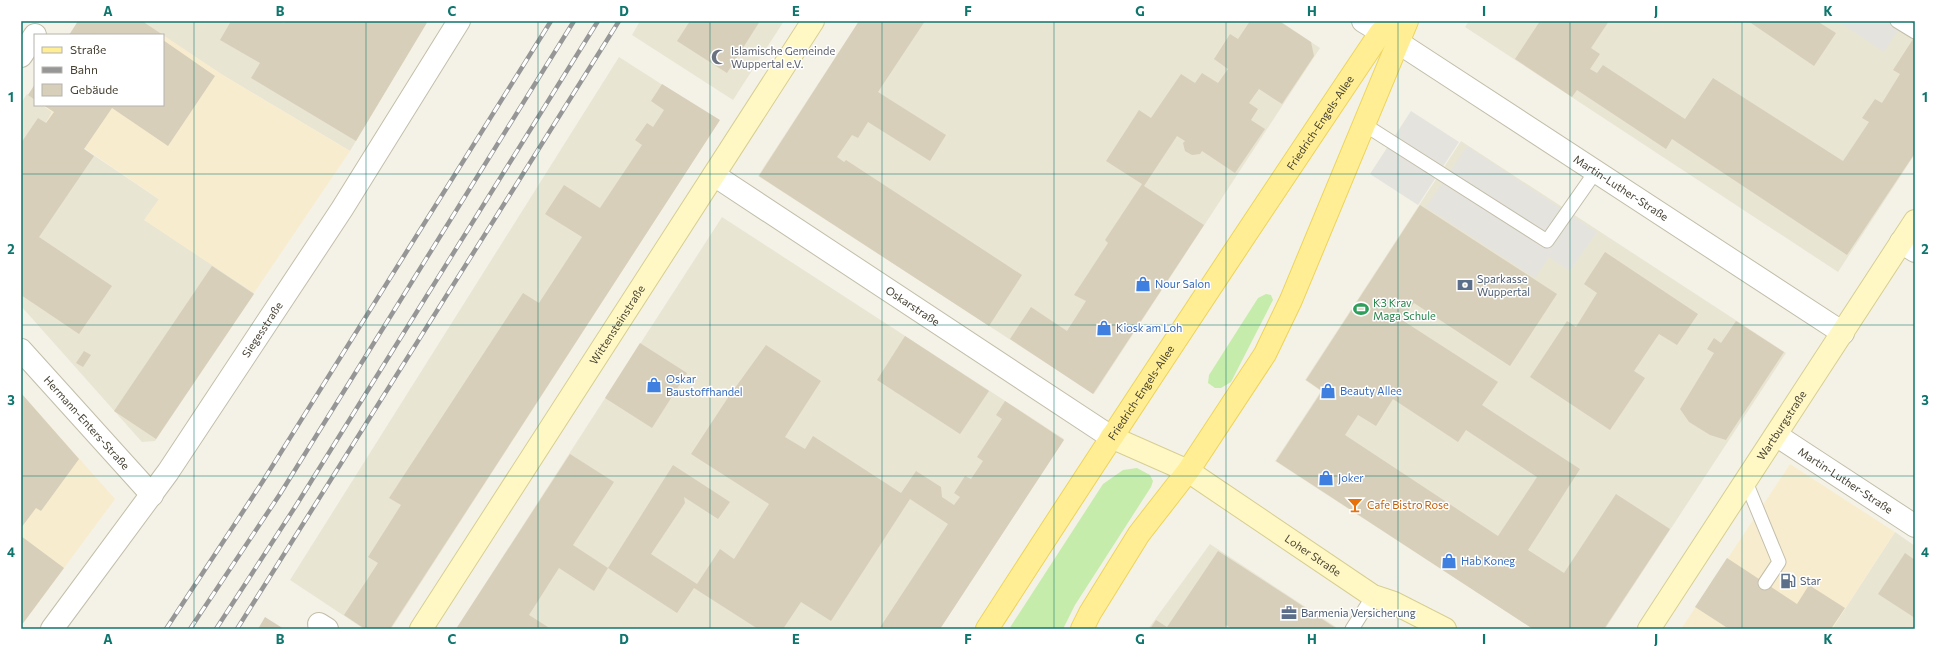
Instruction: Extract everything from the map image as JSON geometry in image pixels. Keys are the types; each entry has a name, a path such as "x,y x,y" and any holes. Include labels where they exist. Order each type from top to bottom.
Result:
{"main road":[{"path":"1082,629 1090,612 1139,534 1188,471 1266,354 1291,300 1399,44 1407,21"},
{"name":"Friedrich-Engels-Allee","path":"988,629 1379,25"}],"street":[{"path":"36,34 45,21"},
{"name":"Siegesstraße","path":"52,629 152,495 342,209 459,21"},
{"name":"Wittensteinstraße","path":"421,629 814,21"},
{"path":"21,56 34,36"},
{"name":"Martin-Luther-Straße","path":"1399,44 1843,333"},
{"name":"Oskarstraße","path":"714,175 1111,437"},
{"name":"Wartburgstraße","path":"1649,629 1843,333 1908,247 1915,221"},
{"name":"Hermann-Enters-Straße","path":"21,350 152,495"},
{"name":"Martin-Luther-Straße","path":"1776,435 1915,526"},
{"name":"Loher Straße","path":"1111,437 1188,471 1373,596 1394,603 1445,629"}],"lane":[{"path":"1897,21 1915,32"},
{"path":"1365,125 1547,241 1596,171"},
{"path":"1746,482 1779,562 1765,583"},
{"path":"1352,629 1373,596"}],"shaded area":[{"path":"141,21 427,21 350,151 221,74 164,36 164,34 161,34"},
{"path":"640,21 784,21 733,100 632,35"},
{"path":"859,21 1280,21 1320,48 1094,394 758,176"},
{"path":"1469,21 1915,21 1915,154 1838,272 1465,27"},
{"path":"1837,21 1904,21 1884,52"},
{"path":"164,36 221,74 350,151 254,293 144,220 159,199 46,122 52,112 43,106 164,106"},
{"path":"619,57 719,121 391,629 364,629 290,580"},
{"path":"27,94 34,99 34,106 43,106 52,112 46,123 160,200 145,220 254,293 155,441 142,442 21,306 21,103"},
{"path":"1411,111 1459,142 1418,205 1370,174"},
{"path":"1461,141 1786,353 1605,629 1533,629 1275,461 1321,391 1305,380"},
{"path":"1467,146 1597,232 1570,271 1549,257 1535,278 1426,207"},
{"path":"722,217 1064,439 940,629 456,629"},
{"path":"21,393 115,499 21,626"},
{"name":"Star","path":"1790,464 1895,532 1832,629 1681,629"},
{"path":"1895,532 1915,546 1915,629 1832,629"},
{"path":"1210,544 1339,629 1148,629"}],"green space":[{"path":"1266,294 1271,295 1273,300 1231,382 1221,388 1215,388 1208,383 1209,375 1258,298"},
{"path":"1137,468 1150,475 1153,481 1151,487 1075,605 1063,629 1009,629 1103,484 1123,470"}],"building":[{"path":"78,21 142,21 162,34 70,34"},
{"path":"231,21 279,21 284,23 285,21 428,21 356,141 251,78 260,63 220,40"},
{"name":"Islamische Gemeinde Wuppertal e.V.","path":"690,21 760,21 727,73 677,41"},
{"path":"859,21 925,21 878,92 946,135 930,161 868,122 858,138 852,135 837,157 844,162 846,160 1022,275 989,326 759,176"},
{"path":"1250,21 1279,21 1311,42 1314,56 1282,104 1259,89 1249,103 1258,109 1251,120 1265,129 1235,173 1202,151 1200,154 1192,155 1185,151 1183,143 1185,141 1177,136 1144,186 1204,225 1093,394 1010,339 1031,307 1067,331 1086,301 1074,295 1108,243 1105,240 1142,184 1106,161 1139,110 1151,118 1181,74 1195,83 1202,73 1218,83 1228,69 1214,59 1230,34 1238,39"},
{"path":"1540,21 1609,21 1591,48 1600,54 1590,69 1597,73 1603,65 1685,119 1713,78 1843,161 1869,122 1862,118 1875,99 1882,103 1900,74 1893,70 1915,36 1915,153 1847,255 1672,139 1666,149 1577,90 1572,97 1515,59"},
{"path":"1748,21 1817,21 1836,33 1814,66"},
{"path":"164,41 215,76 168,146 112,108 84,149 94,156 39,237 112,286 79,334 21,295 21,143 38,118 46,123 54,112 45,106 164,106"},
{"path":"662,84 720,120 390,629 365,629 344,615 378,563 368,557 401,505 389,498 523,293 539,303 582,237 545,214 564,185 600,208 642,145 635,140 647,123 653,127 664,110 651,101"},
{"path":"34,86 34,99 28,95"},
{"path":"1420,205 1557,294 1510,366 1414,303 1402,320 1498,382 1482,405 1580,469 1528,550 1564,573 1616,494 1670,529 1604,629 1533,629 1276,461 1322,391 1306,380","holes":["1393,399 1458,442 1466,430 1537,477 1498,536 1345,435 1358,415 1376,426"]},
{"path":"1605,252 1698,314 1677,345 1659,334 1634,371 1645,378 1610,430 1530,377 1567,321 1576,327 1597,293 1584,284"},
{"path":"212,266 254,294 156,439 114,411"},
{"path":"1736,321 1784,352 1726,440 1710,435 1689,422 1680,409 1714,353 1707,349 1714,338 1721,343"},
{"path":"905,336 989,391 960,434 877,380"},
{"path":"640,343 687,373 652,428 605,398"},
{"path":"766,345 821,381 785,437 805,449 813,436 901,493 916,471 941,487 942,497 954,505 960,497 954,493 965,476 971,479 983,461 977,457 1002,419 996,415 1005,401 1064,440 940,629 879,629 948,524 910,499 831,621 801,602 783,629 758,629 694,588 677,613 608,568 673,465 730,502 718,519 684,497 685,503 651,554 697,584 720,549 734,559 769,504 691,454 727,399"},
{"path":"84,351 91,355 83,367 76,363"},
{"path":"21,393 79,459 41,511 36,508 21,528"},
{"path":"570,454 614,482 573,545 608,568 594,591 559,568 529,615 551,629 456,629"},
{"path":"21,536 64,568 21,626"},
{"path":"1218,551 1337,629 1232,629 1226,625 1224,629 1150,629 1156,620 1167,627"},
{"path":"1905,553 1915,560 1915,618 1878,594"},
{"path":"1727,558 1797,604 1809,585 1845,608 1831,629 1729,629 1695,607"},
{"path":"265,617 284,629 258,629"}],"railway":[{"path":"166,629 263,481 551,21"},
{"path":"190,629 280,494 574,21"},
{"path":"216,629 297,504 598,21"},
{"path":"237,629 619,21"}],"place":[{"name":"Islamische Gemeinde Wuppertal e.V.","path":"719,57"},
{"name":"Nour Salon","path":"1143,284"},
{"name":"Sparkasse Wuppertal","path":"1465,285"},
{"name":"K3 Krav Maga Schule","path":"1361,309"},
{"name":"Kiosk am Loh","path":"1104,328"},
{"name":"Oskar Baustoffhandel","path":"654,385"},
{"name":"Beauty Allee","path":"1328,391"},
{"name":"Joker","path":"1326,478"},
{"name":"Cafe Bistro Rose","path":"1355,505"},
{"name":"Hab Koneg","path":"1449,561"},
{"name":"Star","path":"1788,581"},
{"name":"Barmenia Versicherung","path":"1289,613"}]}
